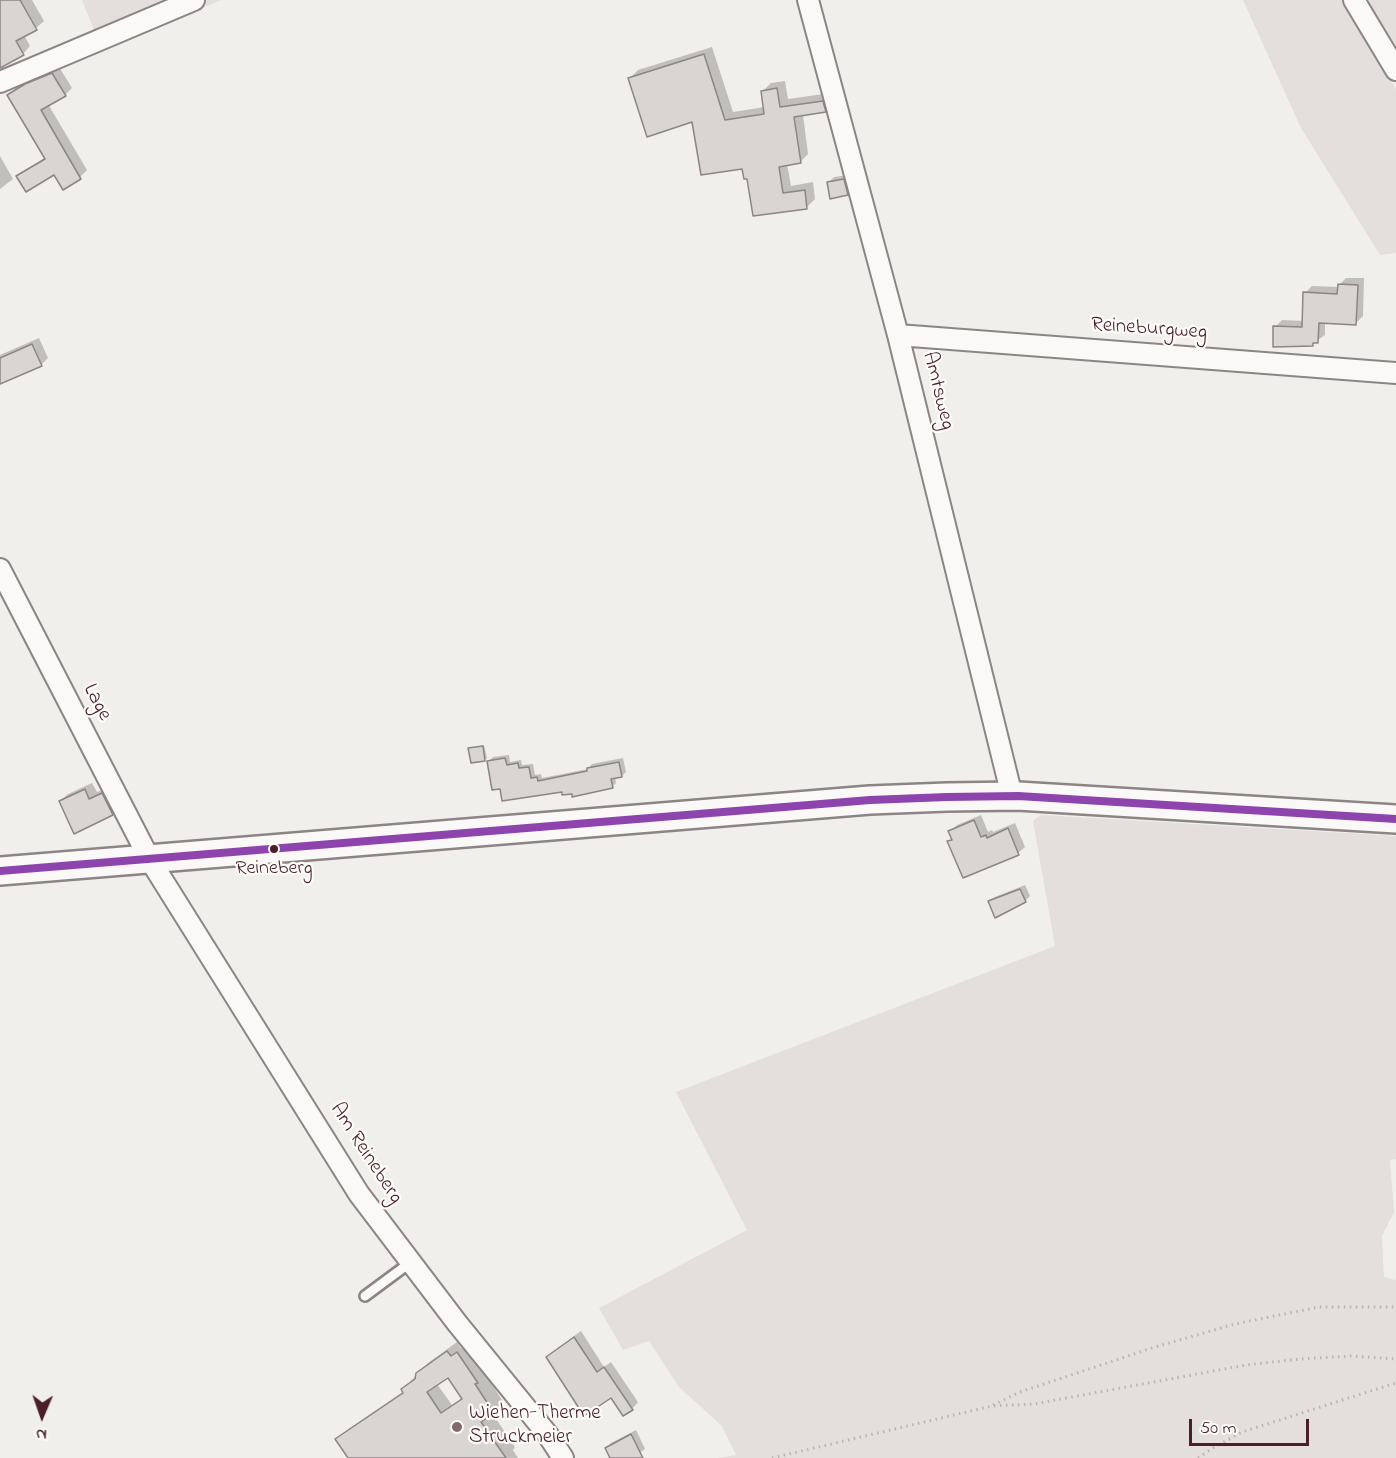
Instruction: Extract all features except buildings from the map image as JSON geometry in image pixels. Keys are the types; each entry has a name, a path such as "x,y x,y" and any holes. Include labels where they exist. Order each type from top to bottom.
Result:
{"main road":[{"path":"0,871 870,800 1012,796 1396,819"}],"street":[{"path":"0,82 194,0"},
{"name":"Amtsweg","path":"808,0 898,335 1012,796"},
{"path":"1354,0 1396,69"},
{"name":"Reineburgweg","path":"898,335 1396,373"},
{"name":"Lage","path":"0,569 150,860"},
{"name":"Am Reineberg","path":"150,860 359,1194 548,1435 563,1458"}],"lane":[{"path":"365,1296 411,1262"}],"path":[{"path":"992,1406 1020,1392 1152,1348 1234,1324 1319,1307 1396,1307"},
{"path":"772,1458 992,1406 1034,1404 1246,1365 1351,1356 1396,1359"},
{"path":"1198,1458 1242,1432 1396,1383"}],"shaded area":[{"path":"82,0 221,0 97,52 99,43"},
{"path":"1243,0 1343,0 1396,89 1396,253 1380,255 1301,128"},
{"path":"1363,0 1396,0 1396,57"},
{"path":"1041,815 1396,836 1396,1159 1390,1160 1394,1212 1382,1236 1384,1277 1396,1280 1396,1458 718,1458 736,1455 722,1426 679,1387 649,1341 623,1350 599,1308 747,1230 676,1092 1055,946 1033,821"}],"transit line":[{"path":"0,871 870,800 947,797 1018,796 1396,819"}],"place":[{"name":"Reineberg","path":"274,849"},
{"name":"Wiehen-Therme Struckmeier","path":"457,1427"}]}
